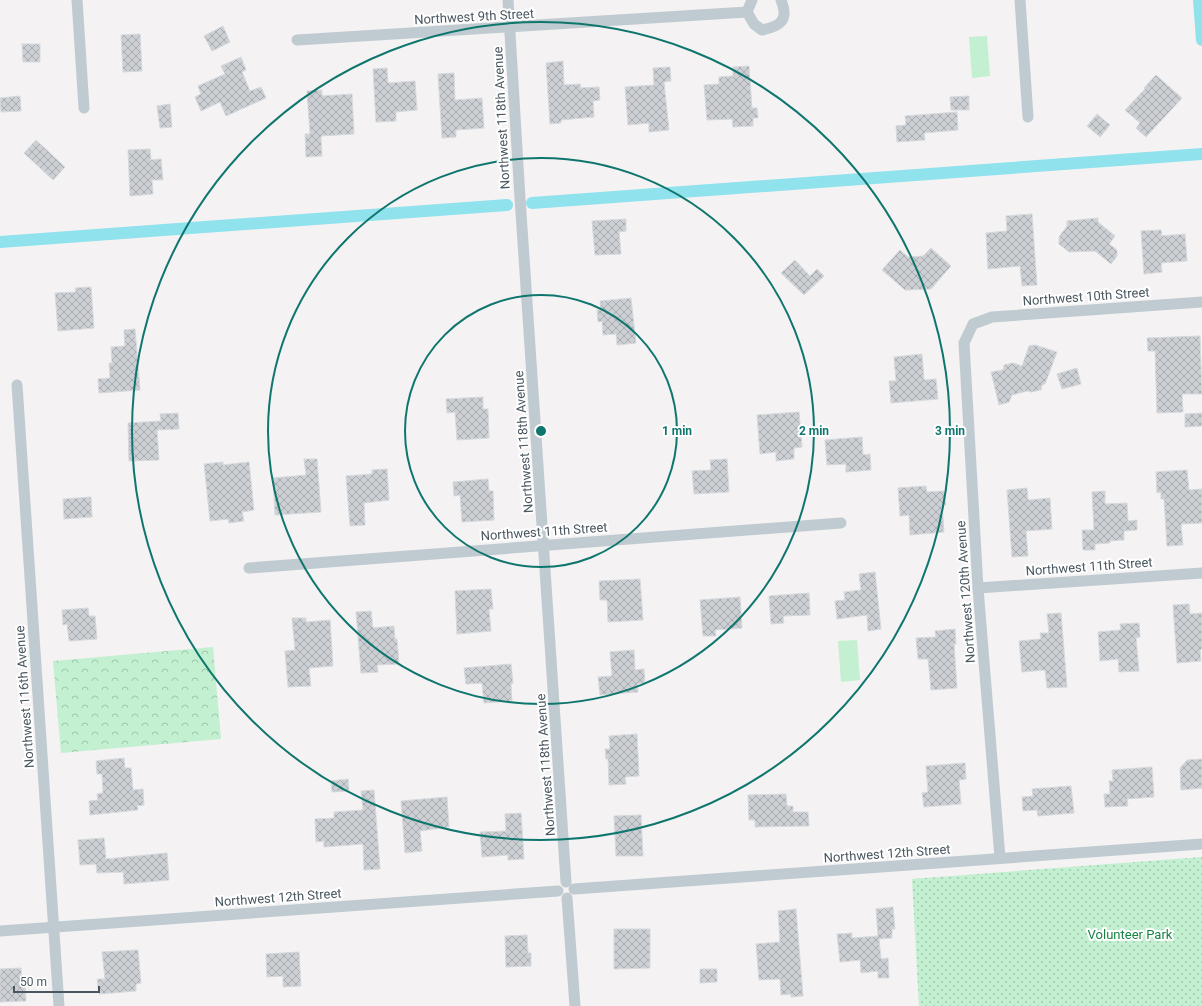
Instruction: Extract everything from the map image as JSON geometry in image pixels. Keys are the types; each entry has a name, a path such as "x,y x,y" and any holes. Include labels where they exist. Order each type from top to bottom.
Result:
{"street":[{"path":"77,0 84,108"},
{"name":"Northwest 118th Avenue","path":"508,0 575,1006"},
{"path":"752,0 747,12 754,24 762,30 775,27 782,20 784,10 781,0"},
{"path":"1020,0 1028,117"},
{"name":"Northwest 9th Street","path":"297,40 510,28 747,12"},
{"name":"Northwest 10th Street","path":"972,324 992,317 1202,302"},
{"name":"Northwest 120th Avenue","path":"972,324 964,343 978,588 1000,858"},
{"name":"Northwest 116th Avenue","path":"17,385 59,1006"},
{"name":"Northwest 11th Street","path":"249,568 841,523"},
{"name":"Northwest 11th Street","path":"978,588 1202,573"},
{"name":"Northwest 12th Street","path":"0,931 1202,844"}],"green space":[{"path":"987,36 990,76 972,78 969,37"},
{"path":"857,640 860,680 841,682 838,641"},
{"path":"213,647 221,739 61,753 53,661"},
{"name":"Volunteer Park","path":"1202,857 1202,1006 919,1006 912,879"}],"building":[{"path":"223,26 230,42 212,51 204,36"},
{"path":"140,34 142,71 123,72 121,35"},
{"path":"22,44 40,44 40,62 23,62"},
{"path":"241,57 246,70 242,72 250,91 261,87 266,98 226,116 220,102 201,111 195,97 201,94 198,86 225,74 221,66"},
{"path":"563,61 564,85 580,84 581,88 599,87 600,100 593,101 594,117 561,120 561,123 550,124 546,63"},
{"path":"749,66 752,108 757,108 758,118 753,118 753,126 733,127 732,119 707,120 704,85 719,84 719,77 733,76 733,67"},
{"path":"670,67 671,81 664,82 669,130 649,132 649,123 628,125 625,87 654,85 653,68"},
{"path":"387,68 388,83 415,81 417,110 396,112 396,121 376,122 373,69"},
{"path":"454,73 455,100 482,98 484,128 456,130 456,137 442,138 438,74"},
{"path":"1156,75 1182,98 1146,137 1136,128 1140,123 1125,110"},
{"path":"322,90 322,96 352,94 354,134 321,136 322,156 306,157 305,134 310,134 307,91"},
{"path":"20,96 21,111 1,112 0,98"},
{"path":"969,96 969,110 951,110 950,97"},
{"path":"170,104 172,127 160,128 157,106"},
{"path":"957,112 958,130 924,133 925,140 897,142 896,126 906,125 905,116"},
{"path":"1097,114 1110,125 1100,137 1087,126"},
{"path":"36,140 65,167 53,180 24,153"},
{"path":"150,149 151,160 161,159 163,180 152,180 153,194 130,196 128,150"},
{"path":"1032,214 1037,285 1022,286 1020,266 988,269 986,233 1007,231 1006,216"},
{"path":"1098,218 1098,222 1115,236 1109,244 1117,250 1117,256 1111,264 1095,251 1069,252 1059,244 1059,237 1067,226 1067,221"},
{"path":"626,219 626,231 619,232 621,254 595,255 592,221"},
{"path":"1161,230 1162,236 1185,234 1187,261 1161,263 1162,272 1144,274 1141,231"},
{"path":"931,248 951,266 931,289 905,290 882,270 900,250 908,257 923,256"},
{"path":"795,260 810,276 817,269 824,276 804,295 781,273"},
{"path":"91,287 94,328 58,331 55,293 76,292 75,288"},
{"path":"631,298 636,343 617,345 616,334 603,335 602,321 598,322 597,310 601,310 600,301"},
{"path":"135,329 140,390 99,393 98,379 110,378 109,363 112,363 111,347 125,346 124,330"},
{"path":"1200,336 1202,394 1182,394 1183,412 1157,413 1155,351 1148,351 1147,338"},
{"path":"1035,345 1057,352 1045,384 1042,385 1041,390 1031,392 1027,391 1012,395 1009,402 999,405 991,372 1003,370 1004,365 1013,363 1022,366 1029,346"},
{"path":"922,354 924,380 936,379 938,399 891,403 889,381 896,381 894,357"},
{"path":"1077,368 1081,384 1062,389 1057,374"},
{"path":"483,397 483,409 488,409 489,438 457,440 455,412 447,413 446,399"},
{"path":"799,412 802,447 794,448 794,459 776,461 776,452 760,454 757,415"},
{"path":"178,413 179,429 157,430 159,460 129,461 128,423 161,421 160,414"},
{"path":"1202,413 1202,426 1185,427 1185,414"},
{"path":"862,437 863,455 870,454 871,470 846,472 846,464 827,465 825,440"},
{"path":"304,459 317,459 321,512 275,515 273,478 306,475"},
{"path":"727,459 729,492 694,494 692,471 711,470 710,460"},
{"path":"223,462 223,465 249,462 254,510 242,512 244,521 229,523 228,519 210,521 204,464"},
{"path":"387,469 389,500 364,503 365,525 350,526 346,476 372,474 372,470"},
{"path":"1187,470 1189,490 1202,489 1202,523 1181,524 1183,545 1167,546 1164,499 1161,499 1161,492 1157,493 1156,472"},
{"path":"488,479 489,491 493,491 494,520 462,522 460,495 454,496 453,482"},
{"path":"926,486 927,492 944,491 946,505 942,505 944,532 910,535 909,515 900,516 898,488"},
{"path":"1027,488 1028,500 1050,498 1052,529 1026,531 1028,556 1012,557 1007,490"},
{"path":"1105,491 1105,504 1127,503 1128,521 1137,520 1137,530 1124,531 1124,540 1095,544 1095,550 1083,550 1082,530 1094,530 1092,492"},
{"path":"91,497 92,517 64,519 63,499"},
{"path":"875,572 881,629 868,631 867,615 837,619 835,601 845,600 844,592 861,590 859,574"},
{"path":"640,579 643,620 608,622 607,600 600,600 599,581"},
{"path":"491,589 493,609 489,609 491,631 457,634 455,591"},
{"path":"809,593 810,615 783,616 784,623 771,624 769,596"},
{"path":"740,597 742,628 715,630 716,636 703,636 700,600"},
{"path":"1189,604 1190,614 1202,613 1202,649 1200,650 1201,661 1177,663 1173,605"},
{"path":"88,608 89,616 95,616 97,639 69,641 67,624 63,625 62,610"},
{"path":"371,611 373,628 394,626 395,639 397,639 399,664 377,665 378,672 361,673 356,612"},
{"path":"1061,613 1067,687 1047,688 1045,670 1022,672 1019,641 1041,639 1040,633 1049,633 1047,614"},
{"path":"292,618 306,618 306,622 330,620 333,666 309,668 311,686 288,687 285,651 295,650"},
{"path":"1139,623 1140,637 1136,638 1139,671 1119,672 1118,659 1100,661 1098,632 1121,630 1120,624"},
{"path":"955,629 956,644 954,644 957,688 931,690 928,659 918,659 916,638 936,637 935,631"},
{"path":"634,650 635,670 644,669 645,683 637,684 638,692 600,695 598,677 612,676 610,652"},
{"path":"511,664 513,683 511,684 512,701 484,703 482,683 466,684 464,668"},
{"path":"637,734 639,776 625,777 626,784 609,785 608,759 606,759 605,749 610,749 609,736"},
{"path":"124,758 125,768 131,768 133,790 143,789 144,805 137,806 138,810 90,815 89,801 98,800 97,794 103,793 102,774 97,774 96,761"},
{"path":"1202,759 1202,788 1181,790 1180,768 1187,760"},
{"path":"965,763 966,779 959,780 961,804 924,807 922,793 928,792 926,766"},
{"path":"1152,767 1154,797 1127,799 1128,806 1105,807 1104,794 1110,794 1109,781 1113,781 1112,770"},
{"path":"348,779 349,791 332,792 331,781"},
{"path":"1071,786 1074,813 1038,816 1037,810 1023,811 1022,797 1033,796 1032,789"},
{"path":"374,790 380,869 364,870 363,844 324,847 324,841 316,842 315,819 334,818 334,812 363,810 361,791"},
{"path":"786,794 787,806 793,806 793,812 808,812 809,826 755,827 755,820 749,820 748,795"},
{"path":"447,797 449,827 420,831 422,851 405,853 401,801"},
{"path":"521,813 524,859 508,860 508,855 482,857 480,832 506,831 505,814"},
{"path":"641,815 643,856 616,856 614,816"},
{"path":"104,838 106,859 167,853 169,880 124,884 123,872 97,873 96,864 80,865 78,840"},
{"path":"893,907 895,929 892,929 892,938 879,939 881,959 888,958 889,978 878,978 878,971 861,973 860,960 840,962 837,934 852,933 852,938 878,936 876,909"},
{"path":"796,909 803,996 791,997 791,994 781,995 780,979 759,980 756,944 780,942 778,911"},
{"path":"614,929 650,929 650,968 614,969"},
{"path":"527,935 528,953 531,953 531,966 506,967 505,936"},
{"path":"138,950 141,983 136,984 136,991 99,994 97,979 105,979 102,952"},
{"path":"299,952 301,986 283,987 283,976 267,977 266,954"},
{"path":"21,968 22,985 25,985 26,1001 0,1002 0,969"},
{"path":"700,969 717,969 717,982 700,983"}],"waterway":[{"path":"1199,0 1202,40"},
{"path":"532,203 1202,154"},
{"path":"0,242 507,205"}]}
